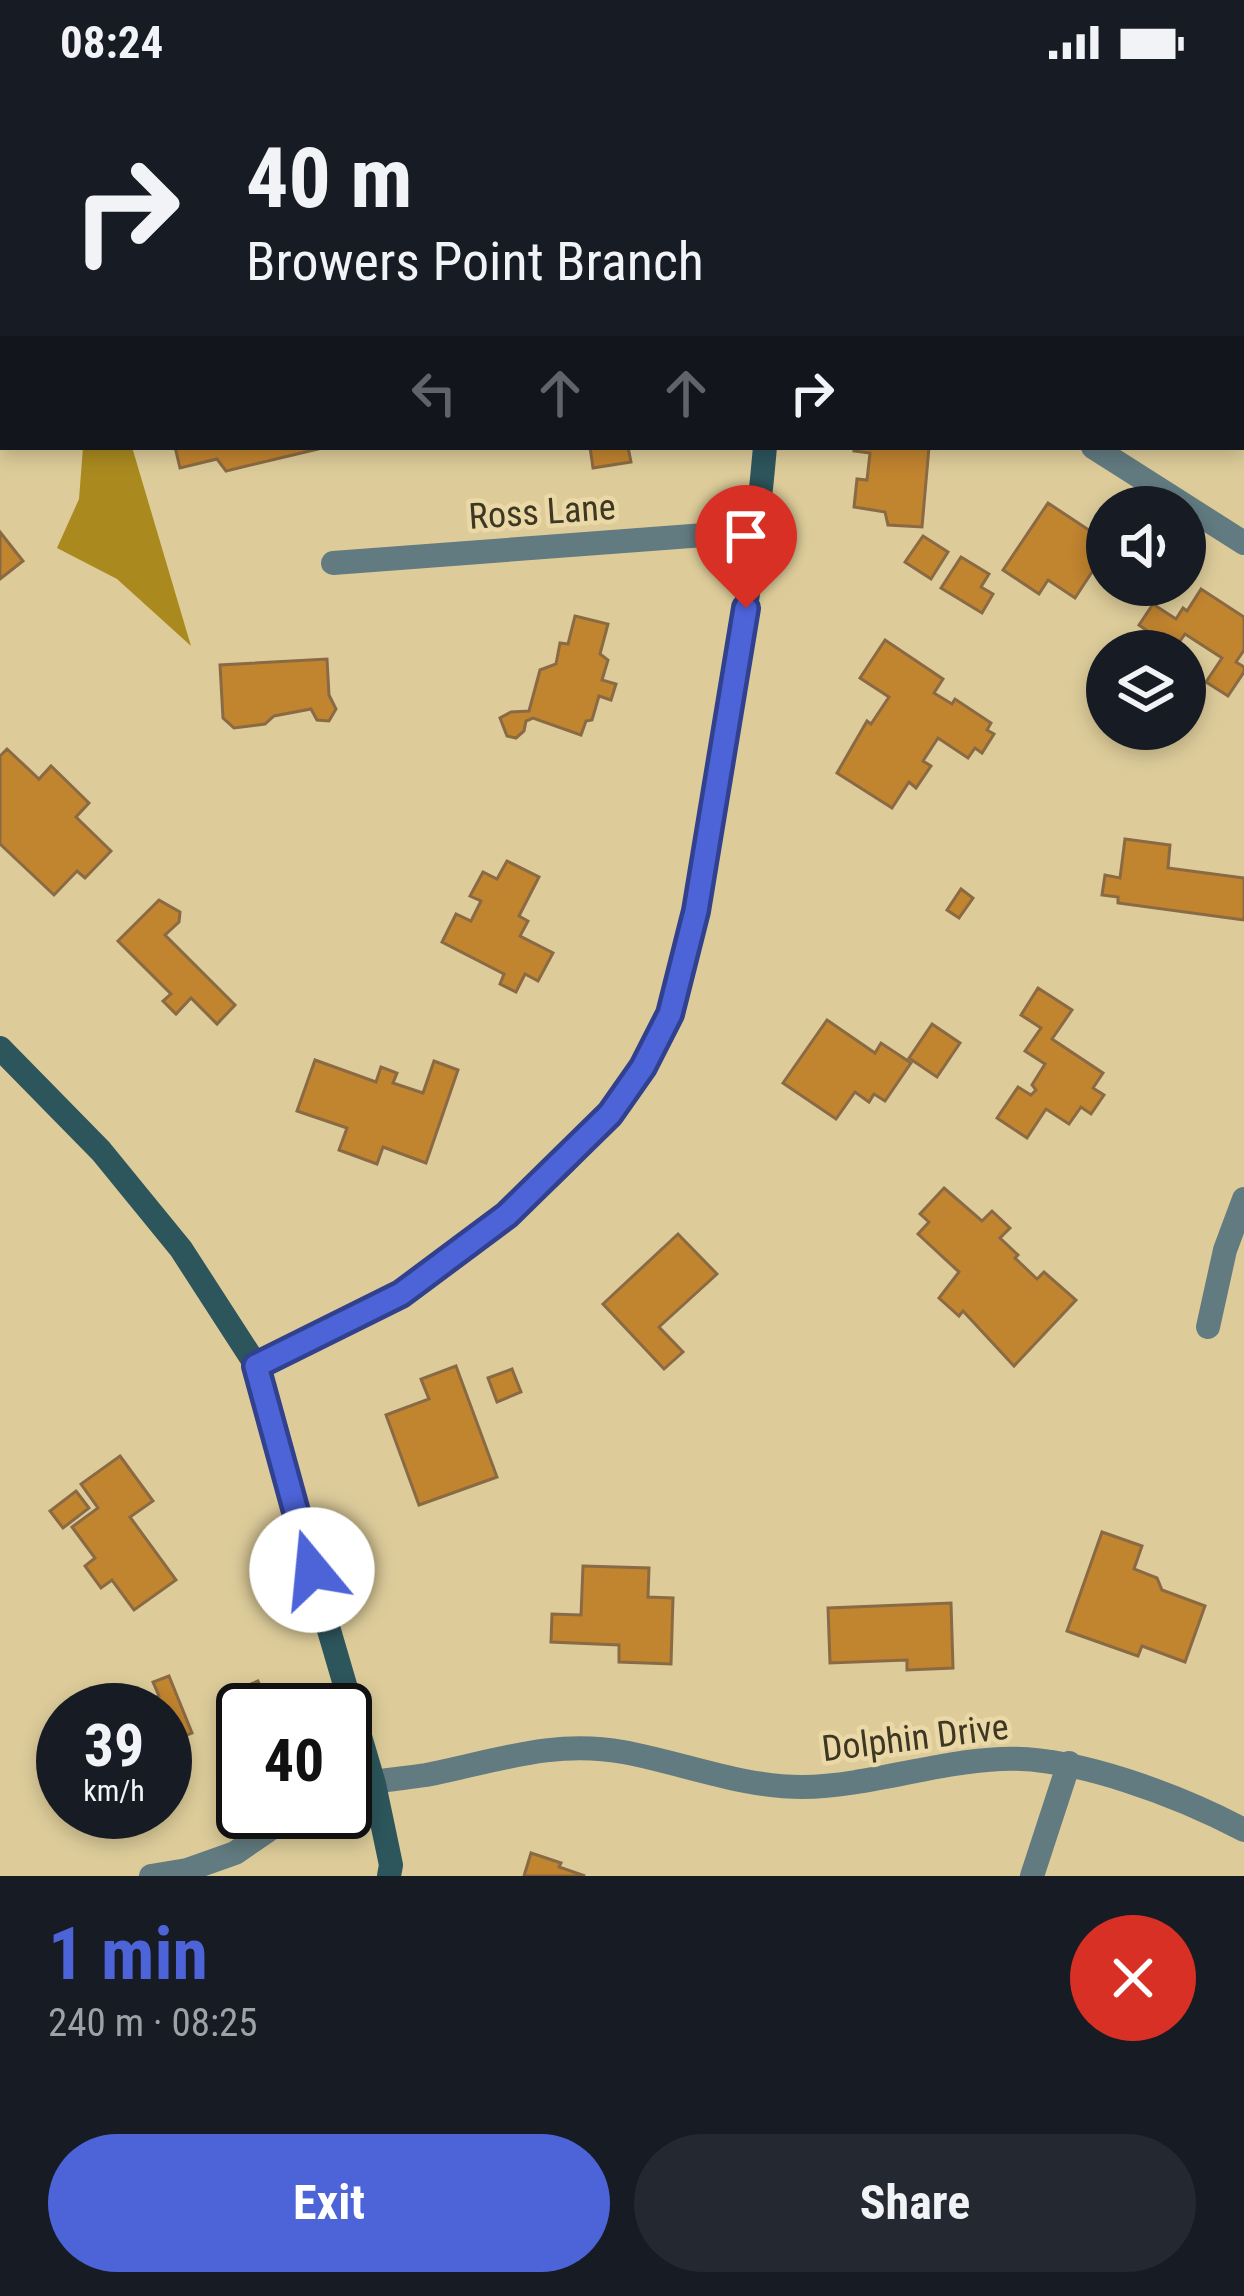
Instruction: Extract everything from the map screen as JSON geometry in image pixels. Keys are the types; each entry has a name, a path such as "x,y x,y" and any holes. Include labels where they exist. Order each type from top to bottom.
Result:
{"street":[{"path":"256,1366 401,1294 507,1215 610,1114 643,1067 670,1014 696,911 758,531 765,450"},
{"path":"1098,450 1244,543"},
{"name":"Ross Lane","path":"333,563 758,531"},
{"path":"0,1048 101,1150 168,1232 256,1366 374,1784 391,1865 389,1876"},
{"path":"1208,1327 1225,1250 1244,1198"},
{"name":"Dolphin Drive","path":"374,1784 524,1750 571,1746 620,1751 723,1777 799,1787 999,1759 1069,1763 1210,1812 1244,1830"},
{"path":"1031,1876 1069,1763"},
{"path":"151,1876 187,1870 235,1852 254,1839"}],"shaded area":[{"path":"83,450 133,450 191,646 117,579 57,548 79,499"}],"building":[{"path":"176,450 314,450 226,471 217,459 180,468"},
{"path":"590,450 629,450 631,462 593,468"},
{"path":"929,450 922,527 888,525 885,512 854,507 857,479 867,480 870,453 854,451"},
{"path":"1048,503 1086,528 1086,581 1075,598 1048,580 1039,594 1003,570"},
{"path":"0,532 23,561 0,579"},
{"path":"923,536 948,552 931,579 905,562"},
{"path":"961,557 989,574 981,587 993,594 982,613 941,588"},
{"path":"1206,592 1244,617 1244,650 1236,662 1244,672 1228,696 1206,682 1222,658 1206,648 1206,630 1146,630 1139,625 1152,606 1176,619 1183,608 1187,611 1190,606 1206,606"},
{"path":"575,616 608,624 600,654 608,660 602,680 616,684 611,700 599,696 592,720 586,721 581,735 533,718 516,738 507,736 500,718 529,711 540,670 556,664 560,643 568,644"},
{"path":"885,640 943,679 934,693 952,704 955,699 991,723 987,730 994,734 982,753 975,748 968,758 938,738 923,761 931,766 916,788 909,782 892,808 837,773 867,721 871,724 889,697 860,678"},
{"path":"327,659 329,695 336,709 329,721 317,720 311,709 234,728 223,718 220,665"},
{"path":"7,749 39,779 51,766 89,803 76,817 111,851 85,878 77,871 54,895 0,844 0,756"},
{"path":"1125,839 1170,845 1168,868 1244,878 1244,920 1118,903 1118,897 1102,895 1105,875 1120,878"},
{"path":"507,861 539,877 519,916 528,921 520,936 553,953 538,981 525,974 516,992 500,984 504,974 442,942 456,914 471,921 481,901 470,896 483,872 497,879"},
{"path":"961,889 973,898 959,918 947,910"},
{"path":"159,900 180,912 179,922 165,935 235,1005 217,1024 191,998 176,1014 163,1001 171,994 118,941"},
{"path":"1038,988 1072,1010 1052,1039 1103,1073 1093,1088 1104,1095 1091,1114 1081,1107 1069,1124 1046,1109 1027,1138 997,1118 1018,1087 1031,1095 1036,1090 1032,1085 1045,1064 1025,1051 1041,1028 1021,1015"},
{"path":"827,1020 875,1053 881,1043 911,1063 885,1101 874,1094 869,1102 855,1092 836,1119 783,1083"},
{"path":"932,1024 960,1043 937,1077 909,1058"},
{"path":"315,1060 376,1082 381,1067 397,1073 393,1083 423,1093 434,1061 458,1070 426,1163 383,1147 377,1164 339,1150 347,1128 297,1111"},
{"path":"944,1188 982,1221 992,1211 1010,1228 1000,1238 1018,1255 1015,1258 1037,1279 1044,1272 1076,1300 1014,1366 963,1311 959,1316 939,1298 959,1272 918,1234 929,1222 920,1214"},
{"path":"678,1234 717,1274 659,1327 683,1352 664,1369 603,1304"},
{"path":"456,1366 497,1477 419,1505 386,1415 429,1399 421,1379"},
{"path":"512,1369 521,1392 497,1402 488,1378"},
{"path":"120,1456 153,1501 130,1517 176,1580 134,1610 112,1580 101,1588 85,1566 95,1558 72,1527 98,1508 81,1484"},
{"path":"76,1491 89,1508 63,1528 50,1511"},
{"path":"1102,1532 1142,1546 1134,1569 1157,1578 1162,1590 1205,1606 1185,1662 1142,1646 1138,1656 1067,1631"},
{"path":"583,1566 649,1568 648,1597 673,1598 671,1664 619,1662 619,1645 551,1642 552,1614 581,1615"},
{"path":"951,1603 953,1668 907,1670 907,1660 830,1663 828,1608"},
{"path":"531,1853 561,1863 559,1867 585,1876 524,1876"}],"route":[{"path":"312,1570 256,1366 401,1294 507,1215 610,1114 643,1067 670,1014 696,911 746,608"}]}
